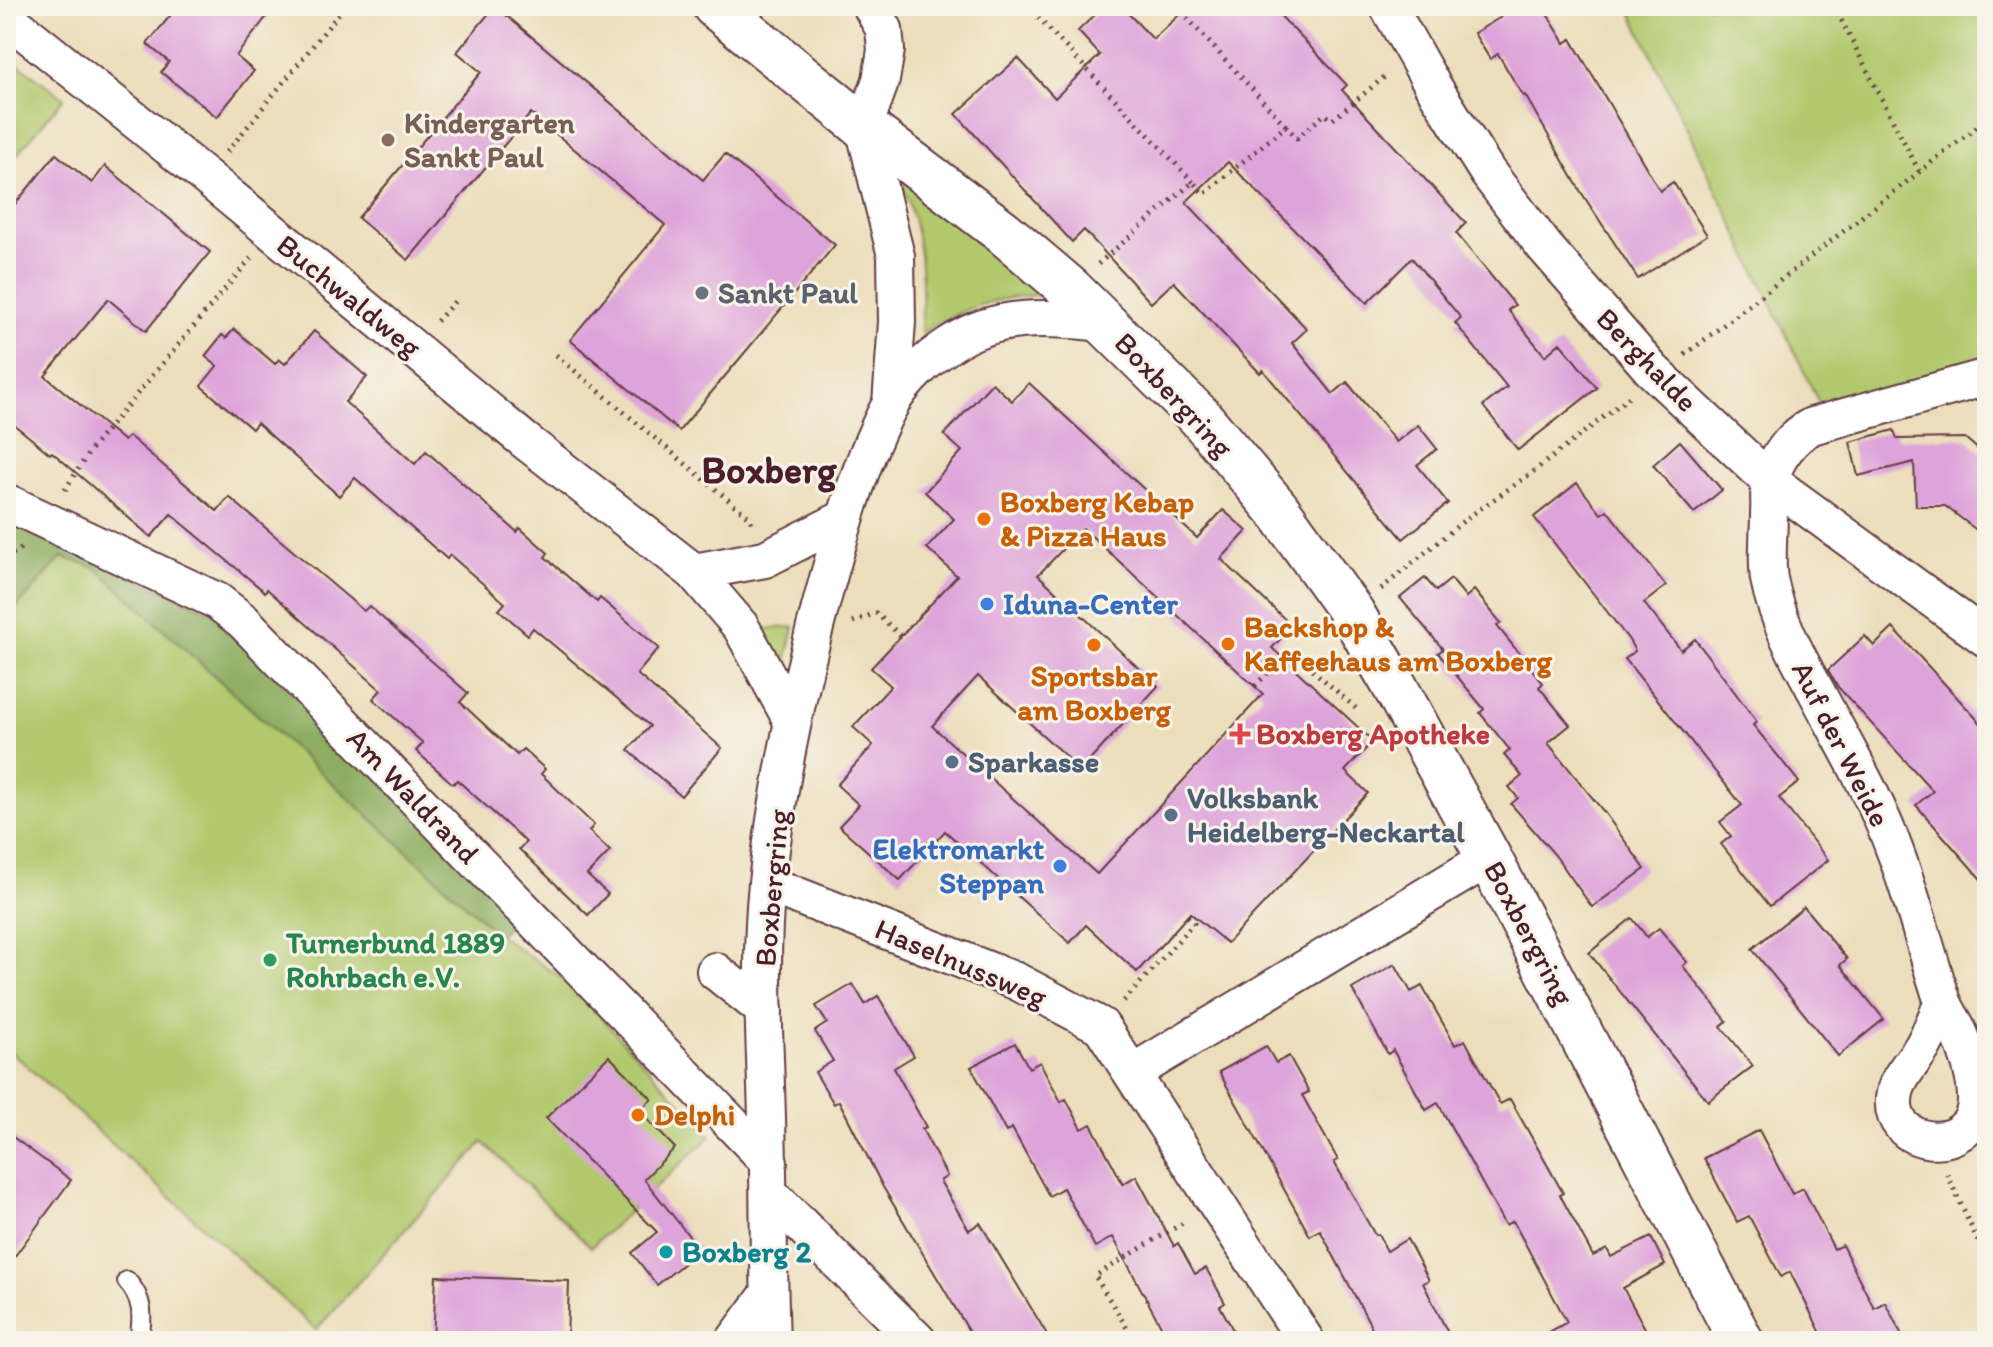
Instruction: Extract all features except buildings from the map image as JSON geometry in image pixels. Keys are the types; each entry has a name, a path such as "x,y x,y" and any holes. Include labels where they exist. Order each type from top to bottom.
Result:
{"street":[{"path":"715,6 864,127 881,80 886,50 884,29 871,6"},
{"name":"Berghalde","path":"1388,6 1433,86 1488,173 1544,246 1658,375 1770,481 1987,639"},
{"name":"Buchwaldweg","path":"6,17 524,440 694,572 741,627 792,721"},
{"name":"Boxbergring","path":"864,127 1003,232 1106,323 1200,417 1278,510 1352,613 1489,858 1741,1341"},
{"name":"Boxbergring","path":"864,127 896,256 897,322 891,404"},
{"name":"Boxbergring","path":"771,1341 764,1010 767,884 792,721 845,518 891,404 922,366 949,344 984,327 1015,319 1053,318 1106,323"},
{"path":"1770,481 1786,446 1812,426 1987,377"},
{"name":"Auf der Weide","path":"1770,481 1769,578 1787,638 1851,758 1895,851 1943,1002 1958,1030 1975,1086 1976,1106 1969,1123 1958,1134 1931,1141"},
{"name":"Am Waldrand","path":"6,502 217,601 243,621 651,1042 769,1178 918,1341"},
{"path":"694,572 765,559 845,518"},
{"path":"1132,1073 1489,858"},
{"name":"Haselnussweg","path":"767,884 1016,981 1101,1026 1306,1341"},
{"path":"715,971 764,1010"},
{"path":"1931,1141 1908,1131 1900,1122 1895,1111 1895,1093 1922,1047 1943,1002"},
{"path":"734,1341 769,1294"}],"lane":[{"path":"127,1281 136,1291 142,1308 139,1341"}],"path":[{"path":"256,117 345,6"},
{"path":"1027,6 1204,194 1286,126"},
{"path":"1176,6 1297,138 1325,114 1332,120 1387,75"},
{"path":"1834,6 1919,171"},
{"path":"1658,375 1987,119"},
{"path":"1135,231 1193,182"},
{"path":"59,500 91,449 271,232"},
{"path":"556,355 731,502"},
{"path":"1352,613 1467,518 1533,472 1624,400"},
{"path":"876,613 901,636"},
{"path":"1255,686 1290,650 1365,716"},
{"path":"1101,1026 1194,923 1187,916"},
{"path":"1931,1141 1987,1261"},
{"path":"1135,1341 1095,1276 1185,1222"}],"green space":[{"path":"1628,6 1987,6 1987,363 1822,409"},
{"path":"6,55 64,98 6,168"},
{"path":"905,181 1042,291 1042,295 980,305 921,332 920,257 914,220 902,184"},
{"path":"6,521 211,611 517,916 499,935 95,567 62,557 6,619"},
{"name":"Turnerbund 1889 Rohrbach e.V.","path":"62,557 95,567 499,935 570,984 711,1136 591,1247 483,1142 316,1330 6,1047 6,619"},
{"path":"794,627 785,666 782,667 764,629"}],"place":[{"name":"Kindergarten Sankt Paul","path":"388,140"},
{"name":"Sankt Paul","path":"702,293"},
{"name":"Boxberg Kebap & Pizza Haus","path":"984,519"},
{"name":"Iduna-Center","path":"987,604"},
{"name":"Backshop & Kaffeehaus am Boxberg","path":"1228,644"},
{"name":"Sportsbar am Boxberg","path":"1094,645"},
{"name":"Boxberg Apotheke","path":"1240,734"},
{"name":"Sparkasse","path":"952,762"},
{"name":"Volksbank Heidelberg-Neckartal","path":"1171,815"},
{"name":"Elektromarkt Steppan","path":"1060,866"},
{"name":"Turnerbund 1889 Rohrbach e.V.","path":"270,960"},
{"name":"Delphi","path":"638,1115"},
{"name":"Boxberg 2","path":"666,1252"}],"district":[{"name":"Boxberg","path":"769,470"}]}
